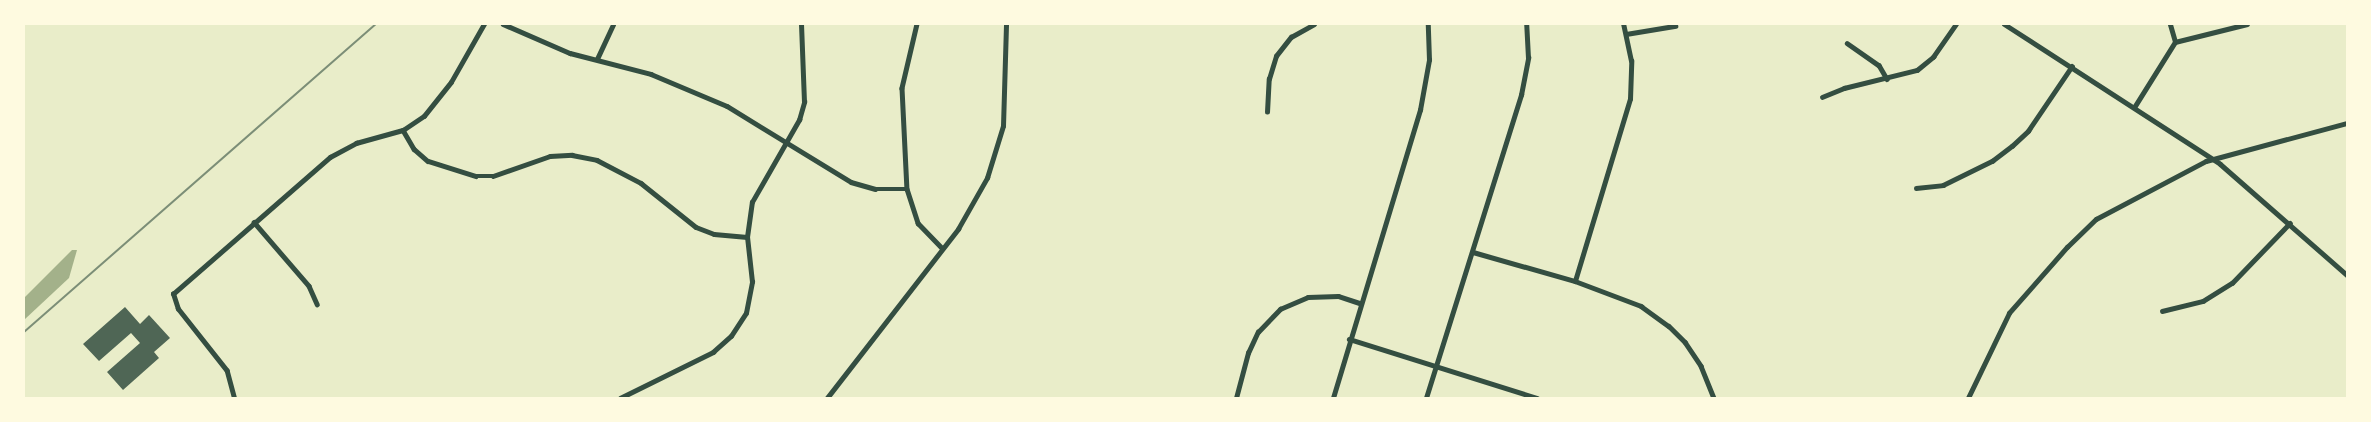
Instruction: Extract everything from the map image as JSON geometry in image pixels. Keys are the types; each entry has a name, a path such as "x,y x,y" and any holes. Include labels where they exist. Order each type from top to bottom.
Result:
{"street":[{"path":"234,398 227,371 220,359 178,308 174,294 254,222 336,153 356,143 403,130 419,120 436,103 484,24"},
{"path":"503,24 570,53 597,59 673,82 727,106 851,182 874,189 907,189"},
{"path":"597,59 613,24"},
{"path":"620,398 696,362 732,336 746,313 751,291 747,237 757,189 799,120 804,102 801,24"},
{"path":"916,24 902,88 907,189 918,223 942,248"},
{"path":"827,398 972,209 998,149 1004,102 1006,24"},
{"path":"1267,112 1269,79 1276,56 1291,37 1314,24"},
{"path":"1333,398 1360,303 1420,110 1429,60 1428,24"},
{"path":"1426,398 1473,252 1523,86 1528,58 1526,24"},
{"path":"1574,281 1628,113 1632,74 1623,24"},
{"path":"1822,97 1844,88 1887,79 1917,70 1933,57 1956,24"},
{"path":"2004,24 2135,106 2213,159 2290,223 2347,276"},
{"path":"2170,24 2175,42"},
{"path":"2135,106 2175,42 2247,24"},
{"path":"1626,34 1675,26"},
{"path":"1847,43 1879,65 1887,79"},
{"path":"1916,188 1943,185 1992,162 2028,131 2072,66"},
{"path":"1968,398 2009,313 2080,233 2118,205 2213,159 2347,123"},
{"path":"403,130 414,149 428,161 476,176 493,176 550,156 572,155 591,158 641,183 696,227 714,234 747,237"},
{"path":"254,222 309,286 317,304"},
{"path":"2162,311 2203,301 2232,283 2290,223"},
{"path":"1473,252 1574,281 1627,300 1669,326 1701,366 1714,398"},
{"path":"1236,398 1248,353 1267,320 1296,300 1308,297 1338,296 1360,303"},
{"path":"1350,339 1537,398"}],"shaded area":[{"path":"72,250 77,250 69,278 24,320 24,298"}],"building":[{"path":"125,307 140,324 149,315 170,338 154,352 159,358 123,390 107,372 140,343 131,333 99,361 83,344"}],"railway":[{"path":"24,332 376,24"}]}
